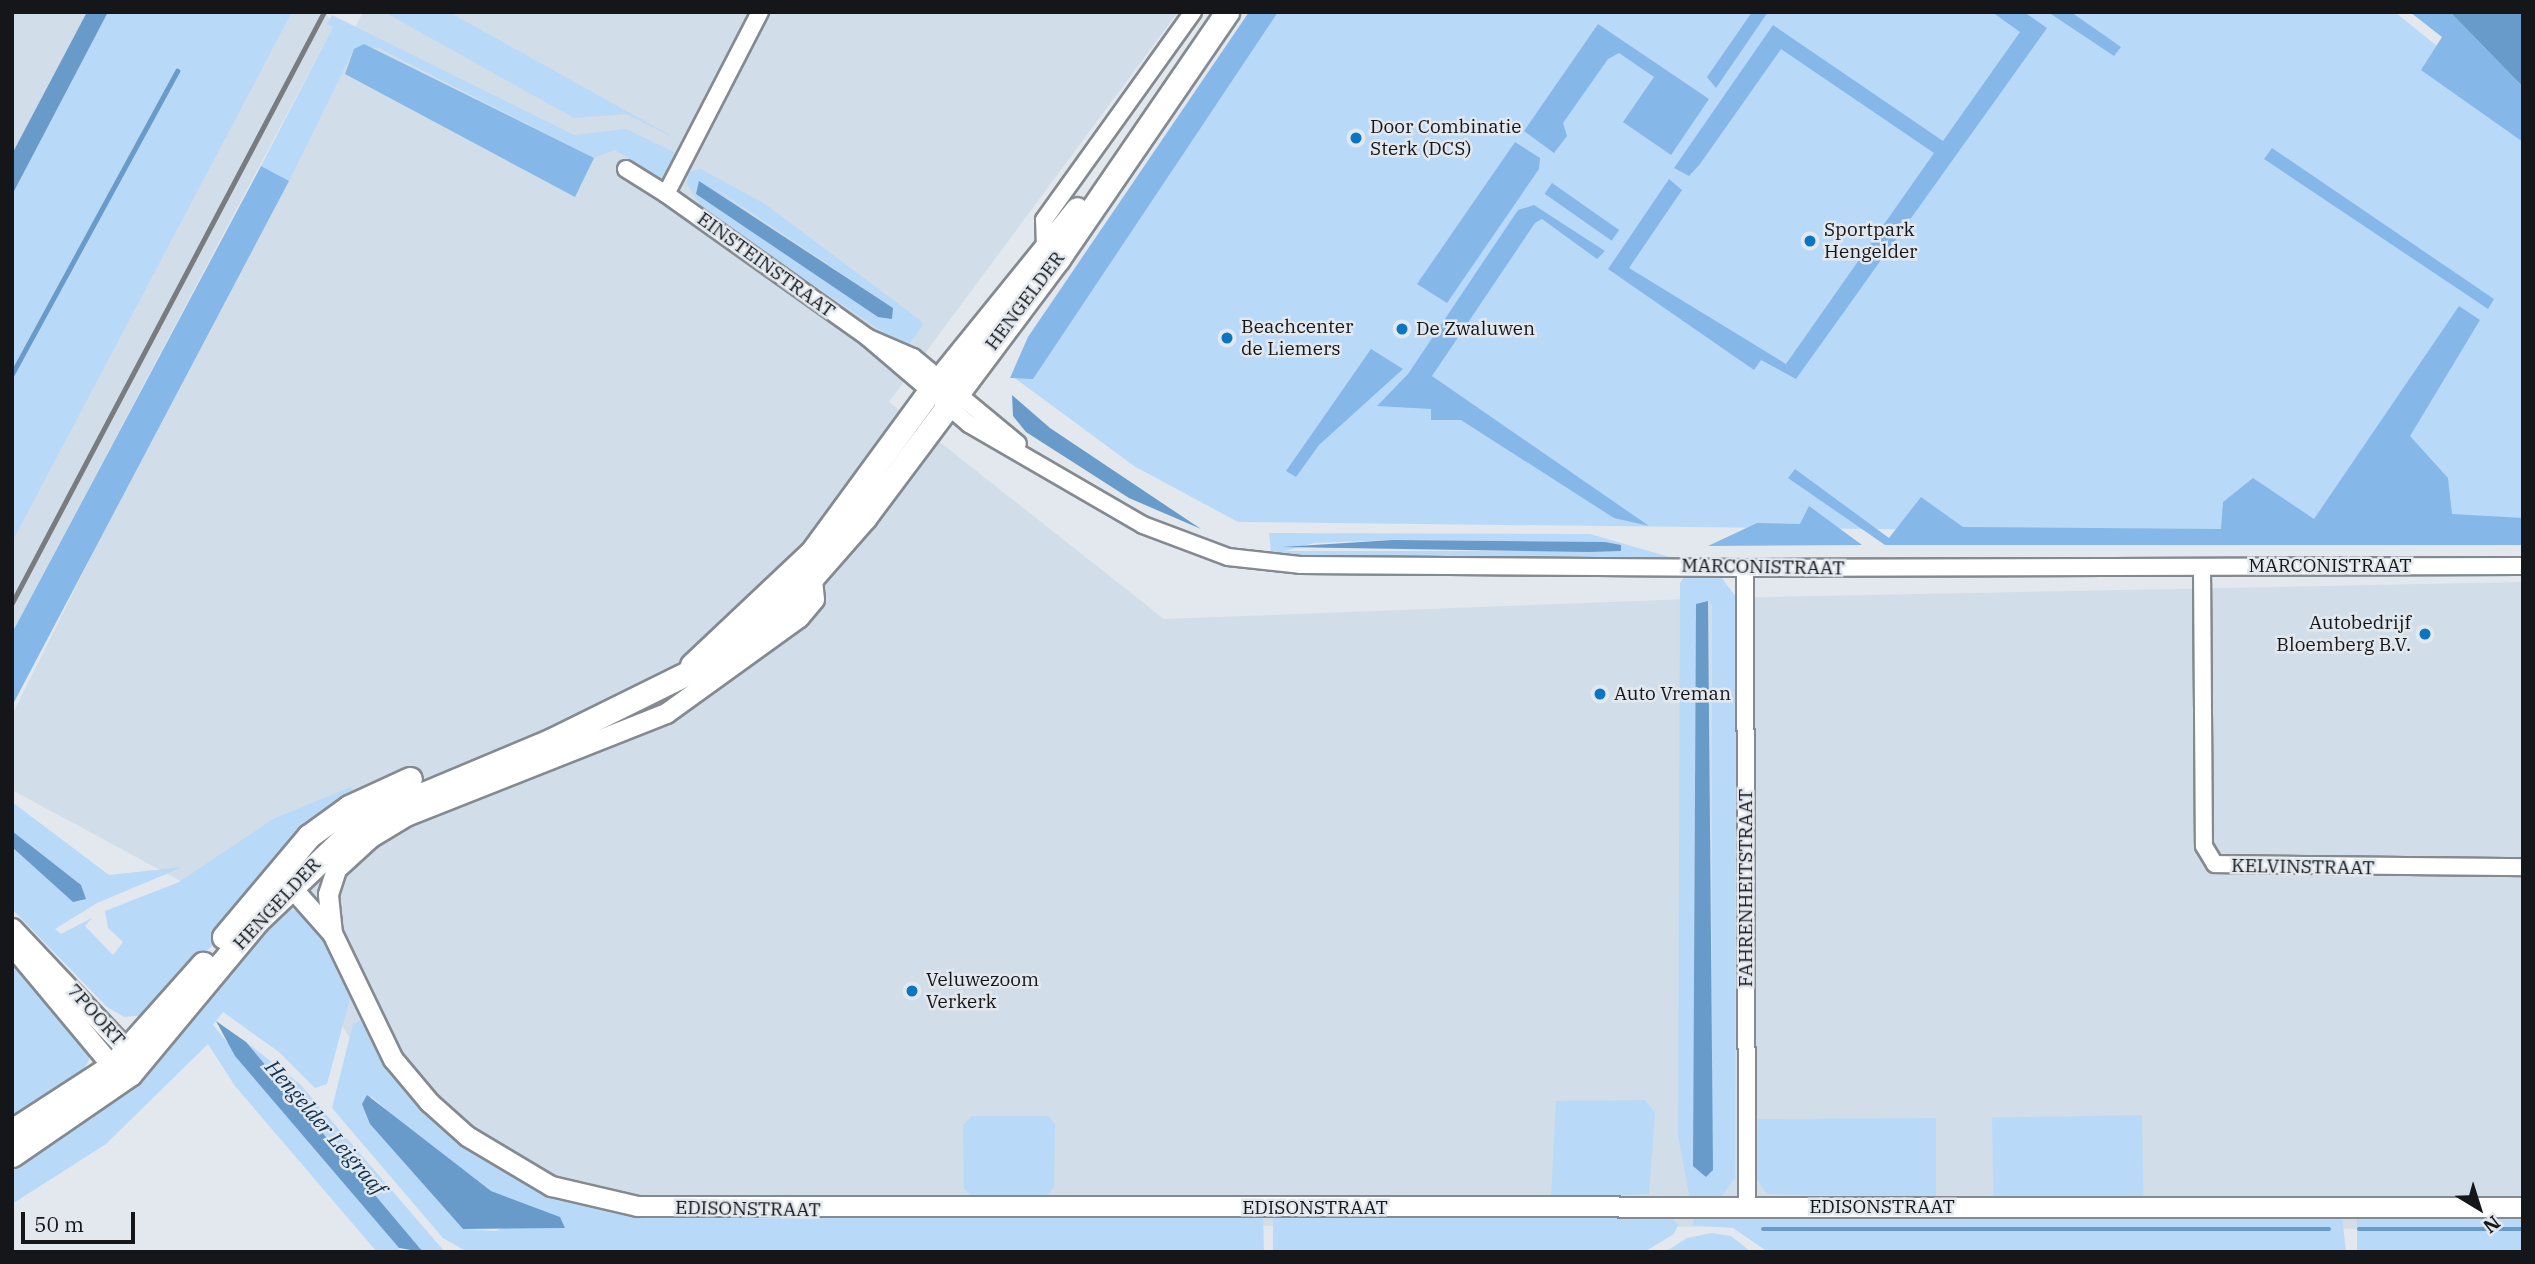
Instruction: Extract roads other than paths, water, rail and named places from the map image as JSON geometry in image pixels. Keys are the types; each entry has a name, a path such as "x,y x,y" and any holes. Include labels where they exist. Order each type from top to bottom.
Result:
{"main road":[{"name":"HENGELDER","path":"12,1155 124,1064 364,819 552,740 588,717 753,635 812,580 1045,247 1123,149 1217,12"},
{"name":"HENGELDER","path":"688,668 796,571 943,392 1058,260 1227,12"},
{"name":"HENGELDER","path":"12,1131 124,1064 286,857 331,818 371,796 557,722 588,717"}],"street":[{"path":"666,194 760,12"},
{"name":"HENGELDER","path":"1045,247 1044,220 1193,12"},
{"name":"EINSTEINSTRAAT","path":"626,169 666,194 943,392"},
{"name":"MARCONISTRAAT","path":"943,392 1030,454 1143,525 1195,548 1262,564 1745,568 2523,566"},
{"name":"KELVINSTRAAT","path":"2202,567 2204,846 2215,864 2523,867"},
{"name":"FAHRENHEITSTRAAT","path":"1745,568 1747,1208"},
{"name":"HENGELDER","path":"331,933 332,880 344,860 406,816 644,724 695,696 799,617 814,599 812,580"},
{"path":"286,857 292,894"},
{"name":"HENGELDER","path":"292,894 332,880"},
{"name":"EDISONSTRAAT","path":"292,894 331,933 393,1059 429,1102 516,1168 594,1199 695,1210 2523,1207"},
{"name":"7POORT","path":"12,928 124,1064"},
{"name":"7POORT","path":"12,946 124,1064"}],"waterway":[{"path":"12,374 177,71"},
{"path":"1763,1229 2329,1229"},
{"path":"2359,1229 2523,1229"}],"railway":[{"path":"12,603 324,12"}],"place":[{"name":"Door Combinatie Sterk (DCS)","path":"1356,138"},
{"name":"Sportpark Hengelder","path":"1810,241"},
{"name":"De Zwaluwen","path":"1402,329"},
{"name":"Beachcenter de Liemers","path":"1227,338"},
{"name":"Autobedrijf Bloemberg B.V.","path":"2425,634"},
{"name":"Auto Vreman","path":"1600,694"},
{"name":"Veluwezoom Verkerk","path":"912,991"}],"water label":[{"name":"Hengelder Leigraaf","path":"326,1127"}]}
